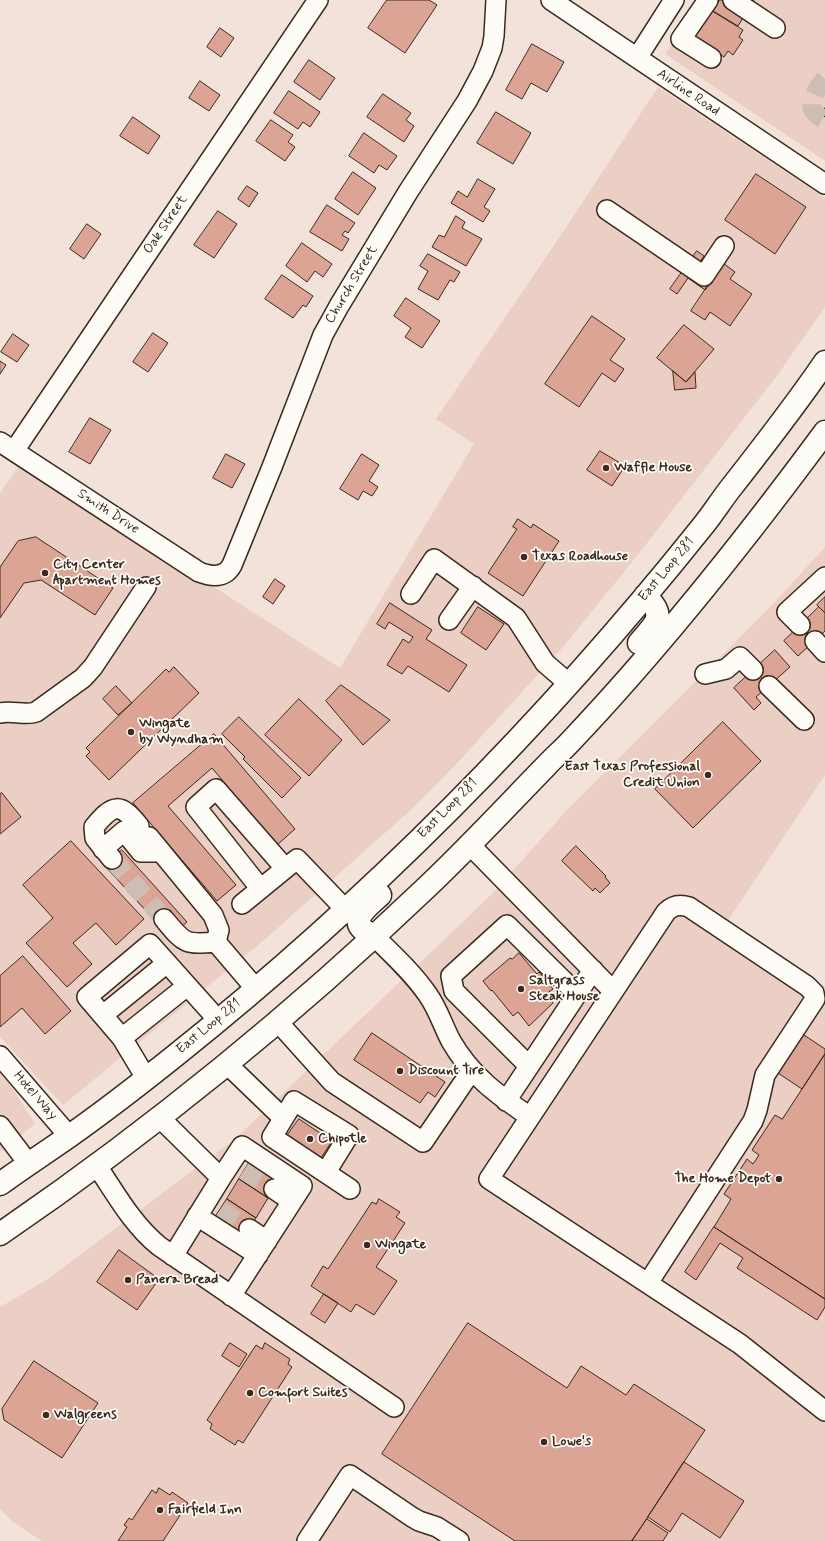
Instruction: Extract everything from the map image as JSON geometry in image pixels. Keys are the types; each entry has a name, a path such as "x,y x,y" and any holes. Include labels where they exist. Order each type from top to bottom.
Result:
{"highway":[{"name":"East Loop 281","path":"0,1184 28,1163 69,1136 146,1078 256,989 345,909 446,813 568,683 645,596 760,453 825,362"},
{"path":"0,1234 97,1166 160,1118 278,1022 374,936 470,845 570,742 638,667 700,593 825,432"},
{"path":"570,742 614,671 657,620 658,616 656,606 645,596"},
{"path":"374,936 360,927 360,915 387,889 446,813"}],"street":[{"name":"Oak Street","path":"7,446 318,0"},
{"name":"Church Street","path":"218,576 225,573 232,565 317,350 330,322 408,192 478,81 492,48 496,0"},
{"name":"Airline Road","path":"551,0 825,184"},
{"path":"637,58 674,0"},
{"path":"708,0 681,39 711,58"},
{"path":"733,0 775,28"},
{"path":"607,210 704,276 724,246"},
{"name":"Smith Drive","path":"7,446 199,572 209,576 218,576"},
{"path":"411,594 434,559 516,618 544,663 568,683"},
{"path":"800,626 787,612 825,576"},
{"path":"449,620 473,586"},
{"path":"0,713 10,711 31,714 36,712 83,678 93,667 146,587"},
{"path":"705,674 726,669 740,657 753,670"},
{"path":"769,686 804,720"},
{"path":"260,888 196,807 216,789 285,868"},
{"path":"161,852 141,852 124,831 108,854 95,838 94,827 102,817 113,809 122,809 130,813 213,915 219,930 216,942"},
{"path":"470,845 613,991"},
{"path":"242,904 297,859 345,909"},
{"path":"648,1283 753,1121 765,1075 815,999 815,996 808,986 689,907 682,904 673,906 666,912 489,1179 740,1344 825,1411"},
{"path":"164,918 183,940 195,944 216,942"},
{"path":"529,1066 454,991 451,976 507,925 577,994"},
{"path":"374,936 416,980 429,996 450,1039 472,1070 486,1086 530,1117"},
{"path":"216,942 256,989"},
{"path":"146,1078 122,1038 87,997 150,944 218,1020"},
{"path":"103,1015 167,963"},
{"path":"506,1101 592,970"},
{"path":"122,1038 187,986"},
{"path":"278,1022 332,1082 423,1142 472,1070"},
{"name":"Hotel Way","path":"0,1056 69,1136"},
{"path":"227,1064 284,1118"},
{"path":"326,1172 349,1135 294,1101 272,1137 350,1189"},
{"path":"160,1118 221,1178"},
{"path":"0,1126 28,1163"},
{"path":"173,1256 208,1209 221,1178 238,1166 242,1146 302,1186 231,1296"},
{"path":"97,1166 140,1228 155,1243 394,1407"},
{"path":"274,1189 292,1201"},
{"path":"208,1209 262,1248"},
{"path":"249,1229 262,1248"},
{"path":"307,1541 350,1475 412,1517 437,1527 459,1541"}],"shaded area":[{"path":"701,0 825,0 825,161 665,54"},
{"path":"658,87 825,198 825,307 776,377 640,552 564,646 461,759 412,809 263,941 63,1105 0,1037 0,493 21,463 340,668 474,444 436,419 563,232"},
{"path":"825,547 825,775 727,922 825,987 825,1541 42,1541 13,1522 0,1509 0,1307 48,1279 237,1137 492,894 566,811 773,604"},
{"path":"0,1074 13,1089 35,1124 0,1151"}],"building":[{"path":"387,0 429,0 437,5 405,53 368,28"},
{"path":"720,0 754,0 738,26 713,11"},
{"path":"709,9 743,30 739,37 743,40 733,55 728,51 724,57 692,36"},
{"path":"220,28 234,38 221,57 207,47"},
{"path":"532,44 564,62 547,92 531,83 522,99 506,90"},
{"path":"309,60 335,78 320,100 294,82"},
{"path":"200,81 220,95 209,111 189,98"},
{"path":"289,91 320,112 310,127 303,122 298,129 274,113"},
{"path":"383,94 411,113 406,120 414,126 404,142 367,117"},
{"path":"825,108 825,117 821,114"},
{"path":"496,112 531,133 513,164 477,143"},
{"path":"133,117 160,136 148,154 120,136"},
{"path":"271,120 293,135 288,142 295,147 285,161 256,141"},
{"path":"364,133 397,156 387,170 379,165 374,173 349,156"},
{"path":"353,172 376,188 358,215 335,199"},
{"path":"756,174 806,207 775,254 725,220"},
{"path":"478,179 495,189 484,207 490,211 483,222 451,203 458,191 467,197"},
{"path":"247,186 258,193 249,207 238,199"},
{"path":"327,205 355,223 348,233 345,231 342,235 349,239 342,251 310,232"},
{"path":"218,211 237,224 214,258 194,245"},
{"path":"456,216 465,222 462,228 482,239 466,266 432,247 439,235 444,237"},
{"path":"87,224 101,234 84,259 70,249"},
{"path":"302,243 332,264 323,277 315,271 307,282 286,266"},
{"path":"697,251 704,256 692,273 709,285 705,290 688,278 677,294 670,289"},
{"path":"428,254 460,272 454,282 450,280 438,300 418,289 428,271 420,266"},
{"path":"723,263 735,272 730,279 752,294 730,326 710,312 705,320 691,311"},
{"path":"282,275 313,296 306,307 303,305 293,318 265,299"},
{"path":"406,298 440,321 422,348 405,337 411,328 394,316"},
{"path":"592,316 625,339 610,360 624,369 615,382 602,373 579,407 545,384"},
{"path":"684,325 714,349 686,382 657,358"},
{"path":"153,333 168,343 148,372 133,362"},
{"path":"13,334 29,345 17,362 1,352"},
{"path":"0,361 6,365 0,374"},
{"path":"673,371 686,382 695,372 696,388 675,390"},
{"path":"90,418 111,430 90,464 69,452"},
{"name":"Waffle House","path":"600,451 625,466 612,486 587,470"},
{"path":"226,454 245,464 232,488 213,478"},
{"path":"362,454 379,465 369,481 378,487 372,496 363,491 358,500 340,489"},
{"name":"Texas Roadhouse","path":"518,519 531,528 533,524 559,541 523,596 488,573 517,529 513,527"},
{"name":"City Center Apartment Homes","path":"36,537 113,588 95,615 41,580 24,583 0,618 0,567 18,541"},
{"path":"275,579 285,586 273,604 263,597"},
{"path":"825,597 825,613 817,605"},
{"path":"390,603 432,630 426,639 467,665 449,692 408,666 402,674 387,665 403,639 409,643 413,637 389,622 385,629 377,624"},
{"path":"478,607 504,624 486,650 461,633"},
{"path":"819,607 825,613 825,631 798,656 784,641"},
{"path":"775,650 790,667 756,697 761,703 754,710 734,688"},
{"name":"Wingate by Wyndham","path":"174,667 199,693 109,780 86,756 90,752 86,748 166,669 169,672"},
{"path":"341,685 390,720 363,745 326,701"},
{"path":"116,686 132,703 118,715 103,699"},
{"path":"299,699 342,740 309,776 265,735"},
{"path":"239,717 301,778 282,798 243,759 245,757 222,734"},
{"name":"East Texas Professional Credit Union","path":"723,722 761,761 693,828 655,789"},
{"path":"214,734 295,829 277,845 212,768 168,806 236,885 217,901 133,803"},
{"path":"2,793 21,817 0,834 0,794"},
{"path":"71,841 144,919 116,945 96,923 73,943 92,964 67,987 26,943 53,918 23,885"},
{"path":"576,846 606,876 605,877 610,883 600,893 595,888 593,891 562,861"},
{"path":"122,850 187,922 179,929 158,924 105,866"},
{"name":"Saltgrass Steak House","path":"519,953 537,974 539,972 553,989 546,994 553,1003 529,1026 518,1012 513,1016 483,981 510,958 512,959"},
{"path":"23,956 71,1011 45,1034 22,1008 0,1027 0,976"},
{"name":"Discount Tire","path":"372,1033 445,1082 435,1097 428,1092 420,1103 354,1060"},
{"path":"804,1035 825,1049 825,1054 802,1089 778,1073"},
{"name":"The Home Depot","path":"825,1054 825,1299 714,1227 731,1199 724,1194 747,1159 753,1164 759,1155 752,1150 775,1115 782,1119"},
{"name":"Chipotle","path":"299,1119 332,1141 321,1158 287,1136"},
{"path":"252,1158 282,1177 268,1198 239,1179"},
{"path":"239,1179 268,1198 256,1218 227,1199"},
{"path":"227,1199 256,1218 241,1240 212,1222"},
{"name":"Wingate","path":"379,1199 400,1212 396,1217 405,1223 376,1267 397,1281 374,1315 356,1304 351,1312 311,1286 323,1266 328,1269 372,1202 376,1204"},
{"path":"714,1227 825,1299 825,1307 817,1320 737,1268 743,1258 720,1243 696,1280 685,1272"},
{"name":"Panera Bread","path":"119,1250 159,1279 137,1310 97,1282"},
{"path":"324,1294 338,1303 325,1323 311,1314"},
{"name":"Lowe's","path":"468,1323 567,1388 581,1366 626,1395 634,1384 705,1430 632,1541 515,1541 382,1454"},
{"path":"230,1343 247,1354 239,1367 222,1356"},
{"name":"Comfort Suites","path":"265,1343 290,1359 288,1364 292,1367 243,1443 238,1440 235,1445 210,1429 212,1424 207,1420 256,1345 262,1349"},
{"name":"Walgreens","path":"34,1361 98,1403 62,1458 4,1420 2,1409"},
{"path":"684,1462 744,1501 720,1538 682,1513 670,1532 648,1517"},
{"name":"Fairfield Inn","path":"159,1488 170,1495 172,1492 188,1503 163,1541 118,1541 127,1527 124,1525 129,1518 132,1520 152,1490 156,1493"},
{"path":"647,1519 668,1533 663,1541 632,1541"}],"tunnel":[{"path":"825,79 819,86 812,100 813,109 816,114 825,120"},
{"path":"112,859 164,919"},
{"path":"244,1170 274,1189"},
{"path":"220,1210 249,1229"}],"place":[{"name":"Waffle House","path":"606,468"},
{"name":"Texas Roadhouse","path":"524,557"},
{"name":"City Center Apartment Homes","path":"45,573"},
{"name":"Wingate by Wyndham","path":"131,732"},
{"name":"East Texas Professional Credit Union","path":"708,775"},
{"name":"Saltgrass Steak House","path":"521,989"},
{"name":"Discount Tire","path":"400,1071"},
{"name":"Chipotle","path":"310,1139"},
{"name":"The Home Depot","path":"779,1179"},
{"name":"Wingate","path":"367,1245"},
{"name":"Panera Bread","path":"128,1280"},
{"name":"Comfort Suites","path":"250,1393"},
{"name":"Walgreens","path":"46,1415"},
{"name":"Lowe's","path":"544,1442"},
{"name":"Fairfield Inn","path":"160,1510"}]}
